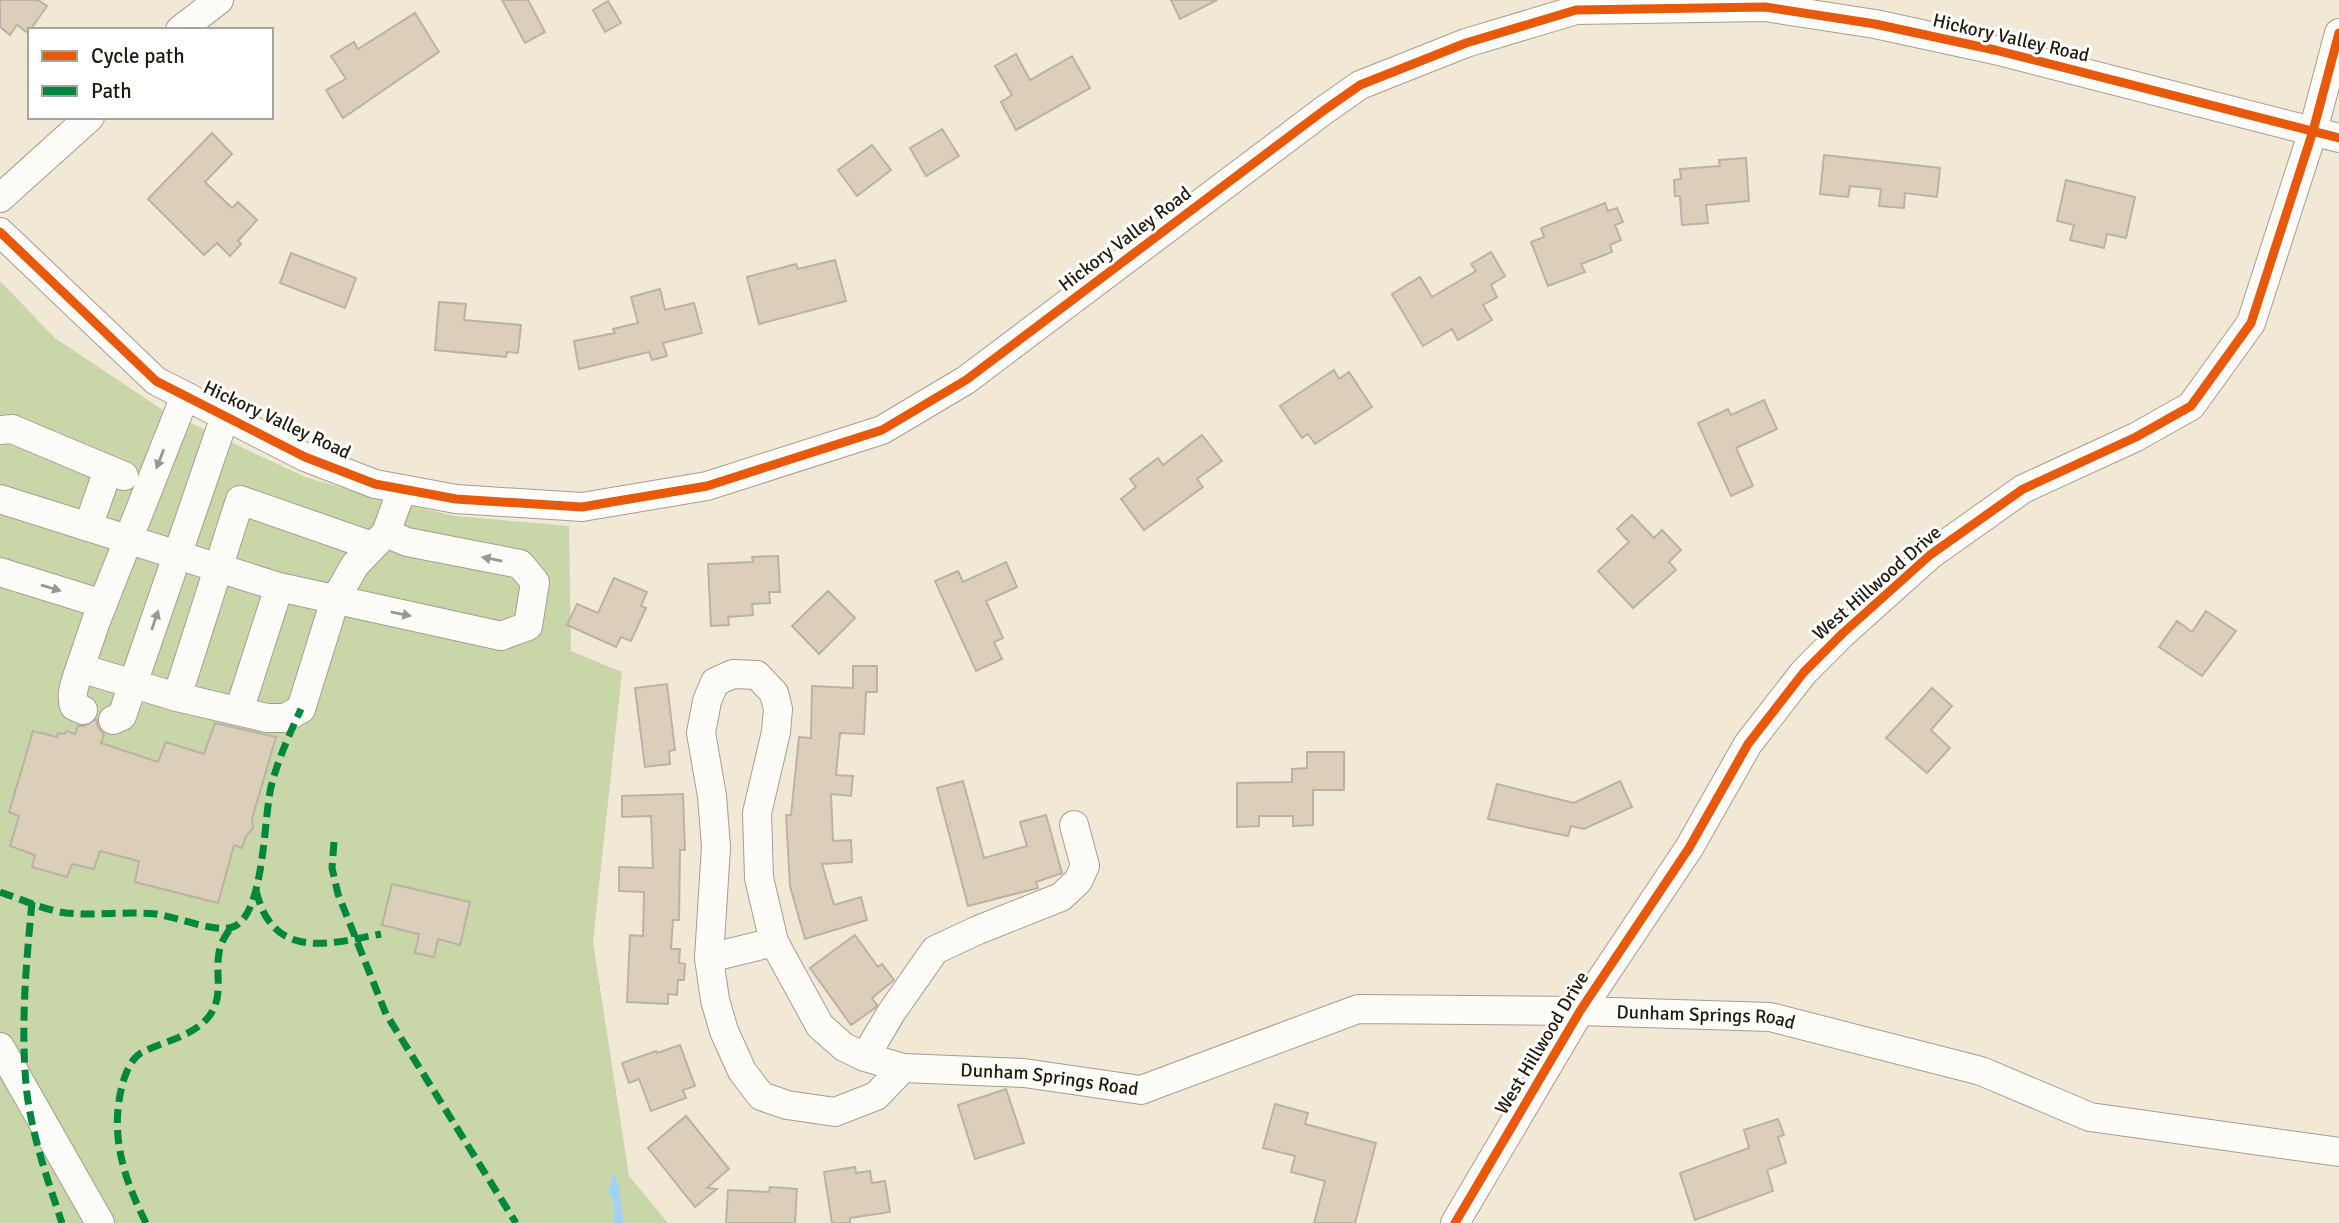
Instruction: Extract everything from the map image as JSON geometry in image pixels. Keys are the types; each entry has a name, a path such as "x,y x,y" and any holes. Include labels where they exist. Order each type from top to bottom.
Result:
{"street":[{"path":"183,28 219,0"},
{"name":"Hickory Valley Road","path":"0,232 156,381 305,457 375,484 456,499 582,507 707,486 882,430 966,380 1360,85 1466,43 1575,5 1765,7 1875,24 1995,50 2326,135"},
{"name":"West Hillwood Drive","path":"1455,1223 1580,1011 1689,848 1748,744 1804,672 1930,555 2023,489 2136,437 2191,406 2251,323 2326,135 2339,33"},
{"path":"0,198 88,119"},
{"path":"83,710 74,706 73,688 185,396"},
{"path":"113,720 122,716 225,416"},
{"path":"0,430 12,429 116,473 88,527"},
{"path":"80,668 177,697 267,718 285,718 301,709 335,600 355,565 379,540 402,489"},
{"path":"0,499 177,554 218,567 279,587 501,636 528,626 535,582 520,564 407,542 379,540 240,500 218,567 177,697"},
{"path":"0,572 103,604"},
{"path":"239,711 279,587"},
{"name":"Dunham Springs Road","path":"709,958 716,846 712,796 701,733 707,701 715,682 733,674 757,675 774,693 778,709 776,732 757,813 759,878 774,942 820,1027 844,1047 866,1058 903,1068 1024,1073 1141,1090 1358,1009 1580,1011 1770,1017 1981,1071 2090,1116 2339,1152"},
{"path":"866,1058 891,1013 935,950 1060,897 1078,881 1085,866 1074,825"},
{"path":"774,942 709,958 715,999 724,1031 742,1071 761,1096 787,1105 835,1112 876,1096 903,1068"},
{"path":"0,1047 100,1223"}],"green space":[{"path":"0,281 55,338 163,410 305,477 381,499 455,516 569,526 571,651 622,672 593,942 629,1176 668,1223 0,1223"}],"water":[{"path":"613,1174 619,1185 623,1223 614,1223 613,1198 608,1193"}],"building":[{"path":"0,0 38,0 47,6 32,28 28,28 28,33 17,25 10,35 0,27"},
{"path":"502,0 528,0 545,32 525,43"},
{"path":"1171,0 1217,0 1180,19"},
{"path":"608,1 621,23 605,32 593,10"},
{"path":"415,13 439,52 343,118 326,90 346,79 331,56 354,42 358,49"},
{"path":"1016,54 1030,80 1072,56 1090,88 1016,130 1001,102 1012,95 995,66"},
{"path":"942,129 959,156 926,176 910,148"},
{"path":"212,133 232,154 205,182 232,208 238,202 257,220 238,241 241,244 230,256 217,243 204,255 148,199"},
{"path":"872,145 891,170 857,196 838,170"},
{"path":"1824,155 1940,168 1937,197 1905,193 1904,208 1879,206 1881,189 1850,186 1848,197 1820,194"},
{"path":"1746,158 1749,201 1706,205 1708,223 1682,225 1680,196 1675,196 1674,180 1681,179 1680,169 1720,166 1719,160"},
{"path":"2066,180 2135,197 2126,238 2107,234 2104,248 2070,240 2074,225 2057,221"},
{"path":"1605,203 1608,211 1617,208 1623,222 1615,225 1621,240 1610,245 1612,252 1581,264 1585,272 1548,286 1531,242 1544,237 1541,228"},
{"path":"1491,252 1505,276 1491,285 1497,297 1483,305 1492,320 1458,340 1452,329 1423,346 1392,294 1420,277 1432,297 1476,271 1471,264"},
{"path":"291,253 356,278 345,308 280,283"},
{"path":"835,260 846,301 759,324 747,277 796,264 798,269"},
{"path":"660,289 665,310 694,303 702,333 663,343 667,356 652,360 649,352 579,369 574,341 615,333 613,329 638,323 631,297"},
{"path":"439,302 466,304 464,320 521,325 518,353 507,352 506,357 435,350"},
{"path":"1334,370 1339,379 1349,372 1372,407 1315,444 1308,434 1302,438 1280,406"},
{"path":"1764,400 1777,429 1736,448 1753,486 1731,496 1698,423 1728,409 1731,415"},
{"path":"1202,435 1222,461 1197,479 1203,487 1144,530 1121,499 1136,487 1130,479 1158,458 1163,465"},
{"path":"1632,515 1654,538 1662,530 1681,550 1669,562 1676,570 1633,608 1598,571 1629,542 1617,529"},
{"path":"778,556 780,592 769,592 770,603 752,604 753,615 728,617 729,625 711,626 708,564 753,562 752,557"},
{"path":"1006,562 1017,587 986,601 1003,638 994,642 1002,659 976,671 935,581 958,571 963,582"},
{"path":"614,578 647,592 641,606 646,608 631,641 621,637 616,647 567,625 577,604 598,613"},
{"path":"828,591 855,618 819,654 792,626"},
{"path":"2206,611 2236,631 2202,676 2159,647 2177,621 2192,632"},
{"path":"853,666 877,666 877,692 866,692 864,734 840,733 836,775 853,776 851,796 831,794 833,841 851,840 852,862 822,864 834,905 861,897 867,920 805,939 790,886 786,815 791,815 799,737 811,738 812,686 853,688"},
{"path":"667,684 675,750 669,751 670,764 645,767 635,688"},
{"path":"1932,688 1952,706 1931,730 1950,748 1927,773 1886,738"},
{"path":"96,719 104,734 101,743 158,762 166,742 204,754 215,723 276,737 252,819 253,828 246,836 242,848 234,845 218,903 135,882 139,861 100,851 94,869 72,864 67,877 32,867 35,855 10,846 19,816 9,812 33,731 57,737 58,733 65,734 66,731 75,734 78,726 85,726"},
{"path":"1307,752 1344,752 1344,790 1313,790 1313,825 1293,826 1293,816 1259,816 1259,826 1237,827 1237,783 1292,782 1292,769 1307,768"},
{"path":"963,781 984,858 1027,846 1020,822 1046,815 1062,873 1036,882 1038,888 968,906 937,788"},
{"path":"1620,781 1632,807 1584,829 1571,826 1568,836 1488,819 1497,784 1574,803"},
{"path":"683,794 685,850 680,850 679,920 673,920 671,949 680,949 679,963 685,964 684,980 678,980 677,995 668,994 668,1004 627,1002 630,935 643,936 644,892 619,891 619,867 653,868 651,816 622,817 622,796"},
{"path":"392,884 470,902 460,945 438,939 434,957 415,953 419,934 382,925"},
{"path":"855,935 878,967 882,964 894,980 872,998 877,1005 875,1008 851,1025 810,968"},
{"path":"680,1045 695,1086 683,1090 686,1098 651,1111 639,1079 629,1083 622,1063"},
{"path":"1006,1089 1024,1143 975,1159 958,1105"},
{"path":"1275,1104 1308,1113 1305,1124 1376,1143 1355,1223 1314,1223 1325,1181 1291,1172 1295,1156 1263,1148"},
{"path":"686,1116 729,1169 707,1188 717,1189 695,1207 648,1148"},
{"path":"1778,1119 1784,1135 1778,1137 1786,1163 1767,1170 1773,1191 1695,1220 1680,1173 1749,1148 1744,1130"},
{"path":"855,1167 856,1173 870,1171 872,1183 885,1181 890,1212 850,1218 850,1223 832,1223 824,1172"},
{"path":"770,1187 797,1189 795,1223 726,1223 728,1190 769,1192"}],"marked path":[{"path":"0,892 66,913 156,914 222,928 229,928 241,922 250,907 256,888 272,783 281,754 301,709"},
{"path":"334,842 332,868 338,894 386,1014 516,1223"},
{"path":"256,891 269,921 292,939 321,943 381,934"},
{"path":"32,902 24,1022 27,1094 37,1144 62,1223"},
{"path":"146,1223 120,1153 117,1117 124,1079 130,1064 138,1055 187,1034 210,1015 217,1000 220,950 230,929"}],"cycle path":[{"path":"0,232 156,381 305,457 375,484 456,499 582,507 707,486 882,430 966,380 1360,85 1466,43 1576,10 1765,7 1875,24 1995,50 2339,138"},
{"path":"1455,1223 1580,1011 1689,848 1748,744 1804,672 1930,555 2023,489 2136,437 2191,406 2251,323 2313,131 2339,33"}]}
